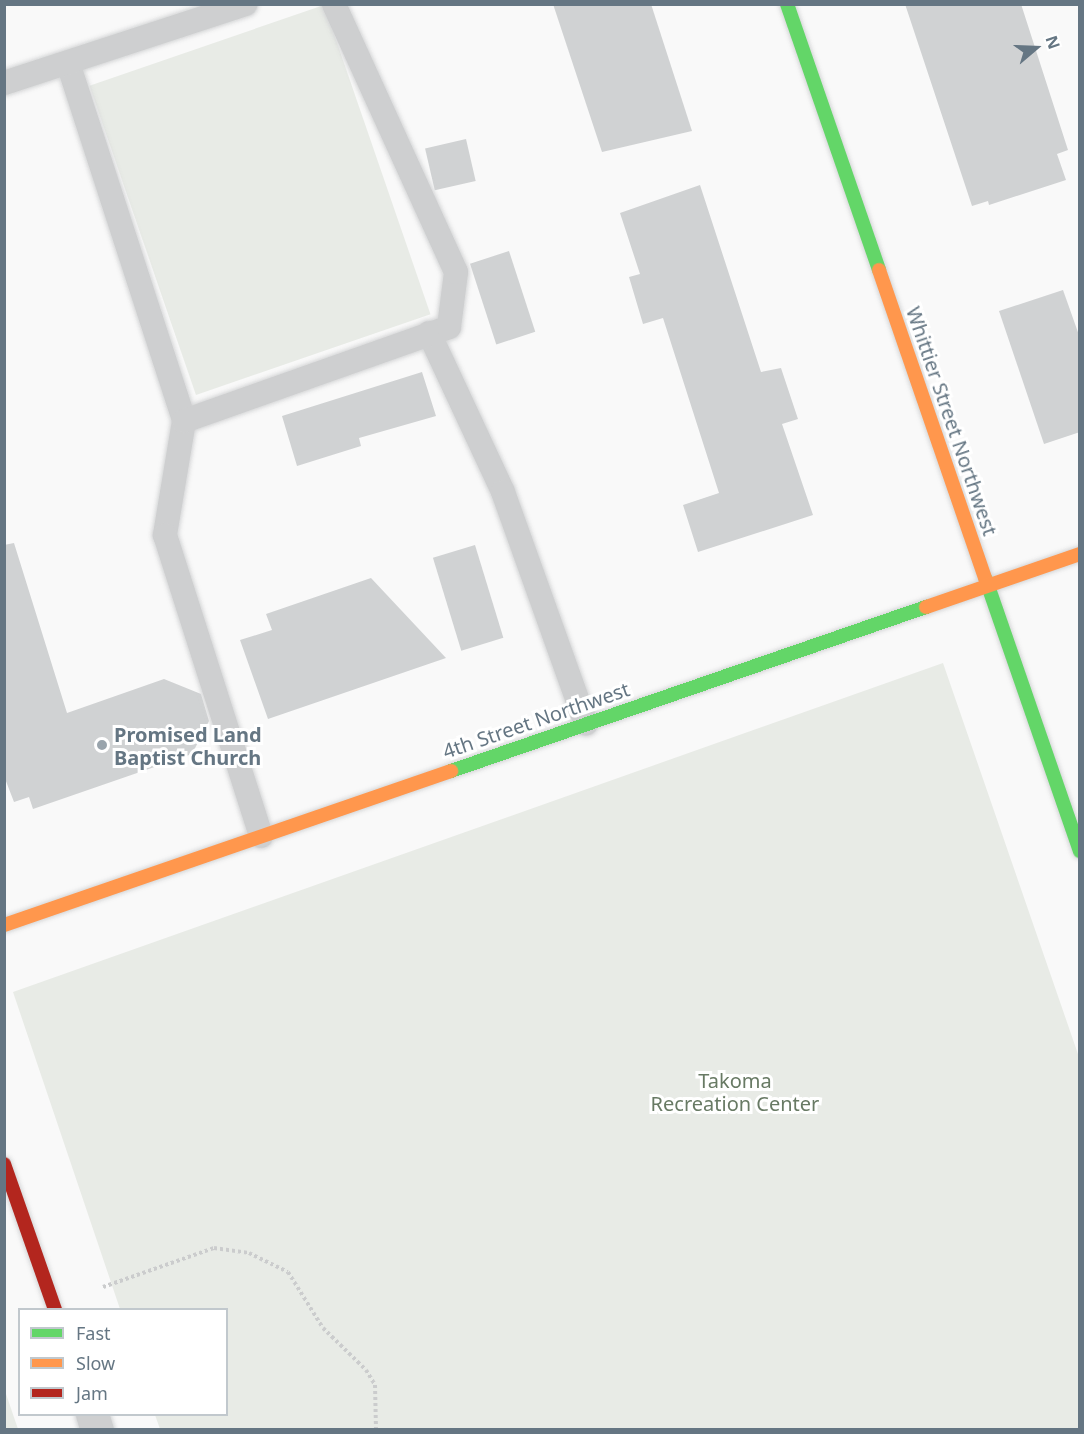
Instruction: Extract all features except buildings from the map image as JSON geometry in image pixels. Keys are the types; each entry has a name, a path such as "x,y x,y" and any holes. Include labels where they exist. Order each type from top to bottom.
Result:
{"street":[{"name":"Whittier Street Northwest","path":"787,4 1080,851"},
{"name":"4th Street Northwest","path":"4,925 1080,554"},
{"path":"4,1164 54,1308"}],"lane":[{"path":"4,83 245,4"},
{"path":"184,421 449,327 456,272 334,4"},
{"path":"68,63 184,421 165,535 261,836"},
{"path":"429,333 503,492 586,724"}],"path":[{"path":"103,1287 214,1248 249,1253 288,1272 323,1328 366,1370 375,1385 376,1430"}],"green space":[{"path":"324,5 430,314 196,395 90,86"},
{"name":"Takoma Recreation Center","path":"943,663 1079,1057 1079,1429 160,1429 155,1416 228,1416 228,1308 120,1308 13,992"},
{"path":"5,1391 18,1429 5,1429"}],"traffic: fast":[{"path":"787,4 879,270"},
{"path":"986,580 1080,851"},
{"path":"451,771 926,607"}],"traffic: slow":[{"path":"879,270 986,580"},
{"path":"926,607 1080,554"},
{"path":"4,925 451,771"}],"traffic: jam":[{"path":"4,1164 54,1308"}],"place":[{"name":"Promised Land Baptist Church","path":"102,745"}]}
